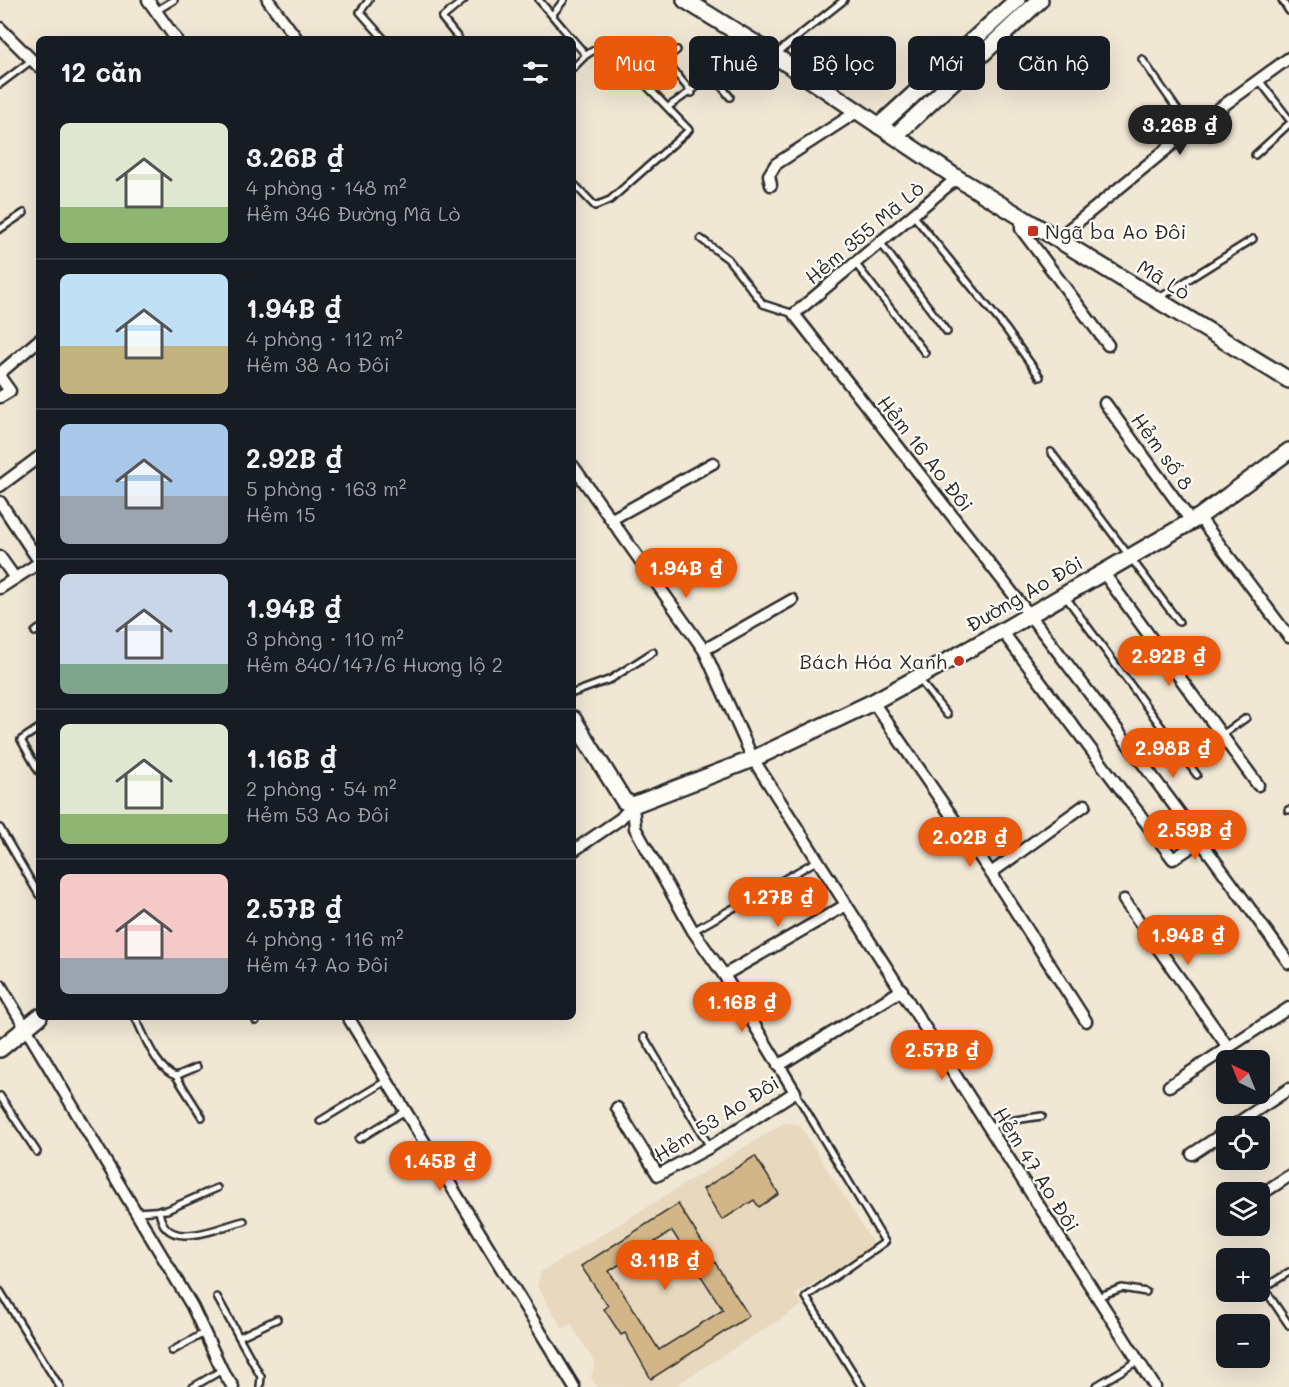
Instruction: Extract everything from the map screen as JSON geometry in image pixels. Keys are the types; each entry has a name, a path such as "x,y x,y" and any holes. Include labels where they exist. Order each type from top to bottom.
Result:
{"main road":[{"name":"Mã Lò","path":"685,0 744,36"},
{"path":"879,126 1017,0"},
{"path":"895,136 1040,0"},
{"name":"Mã Lò","path":"779,58 957,178 1289,381"},
{"name":"Đường Ao Đôi","path":"633,804 753,759 873,702 1002,631 1195,519 1289,451"},
{"path":"576,724 624,801 633,804"},
{"path":"0,1049 36,1020"}],"street":[{"path":"148,0 174,36"},
{"path":"268,0 295,36"},
{"path":"0,28 35,64"},
{"path":"1057,239 1191,129 1289,57"},
{"path":"771,185 768,175 776,164 858,111"},
{"name":"Hẻm 355 Mã Lò","path":"794,314 957,178"},
{"path":"1021,217 1021,229 1108,345"},
{"name":"Hẻm 16 Ao Đôi","path":"794,314 1030,614 1202,840 1289,963"},
{"path":"0,398 10,391 0,375 36,343"},
{"name":"Hẻm số 8","path":"1105,403 1289,637"},
{"path":"0,486 36,464"},
{"path":"612,519 713,464"},
{"name":"Hẻm 47 Ao Đôi","path":"576,470 704,650 753,759 1155,1387"},
{"path":"0,502 36,557"},
{"path":"0,557 15,579"},
{"path":"0,588 36,564"},
{"path":"1103,572 1258,785"},
{"path":"704,650 792,600"},
{"path":"1002,631 1173,859 1202,840"},
{"path":"873,702 991,873 1086,1022"},
{"path":"576,849 620,819 633,804"},
{"name":"Hẻm 53 Ao Đôi","path":"617,1108 657,1175 710,1147 795,1092 724,975 693,931 635,828 633,804"},
{"path":"991,873 1085,805"},
{"path":"1124,900 1228,1047"},
{"path":"724,975 846,905"},
{"path":"0,985 192,1306 222,1370 233,1387"},
{"path":"778,1066 902,990"},
{"path":"1169,1086 1289,1008"},
{"path":"350,1020 407,1110 574,1387"},
{"path":"1248,1116 1289,1089"},
{"path":"1192,1155 1216,1139"},
{"path":"1270,1188 1289,1176"}],"lane":[{"path":"156,11 174,0"},
{"path":"369,0 360,12 381,36"},
{"path":"457,36 442,18 464,0"},
{"path":"539,0 570,36"},
{"path":"552,15 564,0"},
{"path":"779,51 844,0"},
{"path":"1282,0 1289,11"},
{"path":"576,43 586,55"},
{"path":"576,65 594,50"},
{"path":"1142,59 1191,129"},
{"path":"0,84 35,64"},
{"path":"677,75 692,93"},
{"path":"1254,155 1289,122 1259,80"},
{"path":"576,186 595,206 610,200 689,130 651,90"},
{"path":"668,107 696,90"},
{"path":"724,90 730,97"},
{"path":"0,229 24,213"},
{"path":"913,215 1006,329 1040,377"},
{"path":"701,238 728,259 763,304 794,314"},
{"path":"1157,299 1253,239"},
{"path":"880,242 947,332"},
{"path":"855,263 925,353"},
{"path":"1051,452 1179,622"},
{"path":"1064,595 1197,775"},
{"path":"576,692 611,679 653,652"},
{"path":"916,677 947,715"},
{"path":"1222,735 1246,718"},
{"path":"36,730 21,740 36,767"},
{"path":"0,828 36,890"},
{"path":"693,931 818,860"},
{"path":"137,1020 160,1063 170,1074 176,1076 202,1117"},
{"path":"644,1037 710,1147"},
{"path":"176,1076 197,1067"},
{"path":"320,1121 388,1080"},
{"path":"795,1092 885,1242 806,1297 862,1387"},
{"path":"0,1096 37,1152"},
{"path":"359,1139 407,1110"},
{"path":"989,1128 1000,1122 1042,1116"},
{"path":"136,1212 167,1210 217,1188"},
{"path":"159,1210 161,1222 170,1232 195,1237 244,1221"},
{"path":"1270,1281 1289,1272"},
{"path":"1096,1297 1122,1288 1146,1292"},
{"path":"0,1291 60,1387"},
{"path":"217,1297 261,1377 260,1387"},
{"path":"1270,1297 1289,1325"},
{"path":"239,1337 277,1319"},
{"path":"172,1351 204,1334"},
{"path":"1096,1386 1137,1361"},
{"path":"193,1387 222,1370"}],"shaded area":[{"path":"784,1123 799,1124 874,1245 796,1294 802,1305 673,1387 597,1387 591,1377 595,1363 571,1324 563,1329 537,1286 541,1272"}],"building":[{"path":"755,1156 779,1194 759,1207 754,1200 722,1220 703,1189"},
{"path":"678,1204 749,1316 651,1379 625,1333 621,1335 604,1309 608,1306 581,1266","holes":["672,1231 723,1310 659,1350 609,1271"]}],"place":[{"name":"Ngã ba Ao Đôi","path":"1033,231"},
{"name":"Bách Hóa Xanh","path":"959,661"}]}
